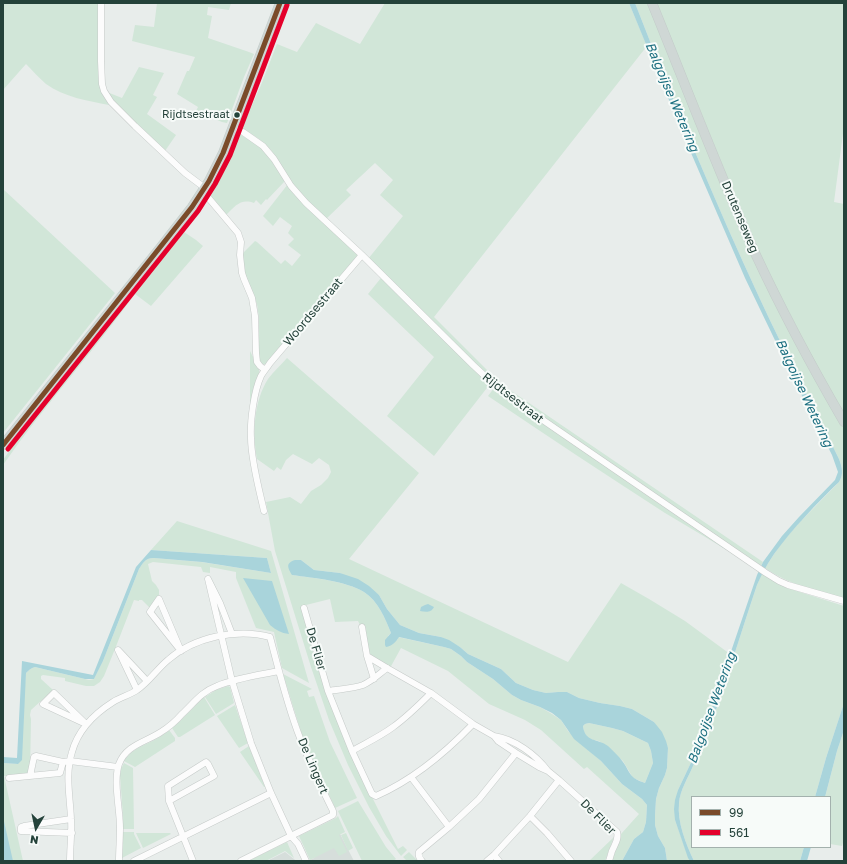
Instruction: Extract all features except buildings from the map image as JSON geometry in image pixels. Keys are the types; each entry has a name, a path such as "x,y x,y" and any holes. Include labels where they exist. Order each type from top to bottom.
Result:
{"main road":[{"path":"3,445 204,190 217,168 280,3"},
{"name":"Drutenseweg","path":"652,3 729,192 756,253 801,345 844,422"}],"street":[{"path":"101,3 102,84 107,97 185,173 201,185 206,195 238,232 241,242 240,255 242,273 252,298 255,316 257,362 265,370"},
{"name":"Rijdtsestraat","path":"233,128 243,132 263,146 274,159 291,186 306,203 362,255 502,392 764,572 788,585 844,601"},
{"name":"Woordsestraat","path":"264,511 254,462 251,438 252,418 257,387 261,376 270,363 362,255"},
{"path":"232,634 220,602 208,579 232,681 250,742 291,836 298,844 306,861"},
{"path":"159,599 178,643 181,650 150,612 159,599"},
{"name":"De Flier","path":"304,608 328,691 352,751 372,794 376,796 411,777 453,745 474,724"},
{"path":"362,627 367,656 374,679"},
{"name":"De Lingert","path":"70,861 72,819 68,786 68,770 72,752 78,737 86,724 98,712 108,705 137,690 169,659 181,650 221,635 232,634 262,635 270,637 300,737 333,812 333,815 241,861"},
{"path":"137,690 118,650 147,681"},
{"name":"De Flier","path":"367,656 431,693 474,724 494,736 498,741 516,754 559,780 617,832 617,840 609,861"},
{"path":"328,691 352,688 364,684 374,679 387,668"},
{"path":"119,861 120,812 117,780 118,767 126,753 135,745 151,738 169,726 202,694 217,686 232,681 279,671"},
{"path":"54,693 86,724 74,719 43,704 54,693"},
{"path":"352,751 393,728 431,693"},
{"name":"De Flier","path":"494,736 500,737 524,748 542,763 548,772"},
{"path":"422,861 418,855 419,852 449,827 478,798 516,754"},
{"path":"30,776 34,757 36,756 63,762 118,767"},
{"path":"9,778 60,773 63,762"},
{"path":"169,801 214,776 208,764 206,762 168,786 169,801 193,861"},
{"path":"411,777 449,827"},
{"path":"487,861 530,816 559,780"},
{"path":"134,861 271,793"},
{"path":"530,816 571,861"},
{"path":"72,819 21,827 21,831 72,834"},
{"path":"494,855 499,861"}],"shaded area":[{"path":"336,826 354,861 311,861 310,860 314,858"},
{"path":"285,852 296,861 267,861"}],"green space":[{"path":"3,3 99,3 100,88 109,105 76,98 60,92 46,84 26,64 3,90"},
{"path":"157,3 231,3 229,10 208,7 207,15 212,16 208,38 254,54 227,123 196,111 198,107 177,94 195,57 132,41 135,25 154,27"},
{"path":"385,3 629,3 647,46 434,317 507,388 763,562 761,566 494,383 368,259 403,216 380,195 393,180 375,163 346,190 351,195 326,219 306,200 293,184 271,150 259,139 243,129 244,123 277,44 297,52 316,23 360,44"},
{"path":"635,3 649,3 712,159 822,392 844,429 844,600 813,591 793,583 765,568 782,542 839,482 842,476 842,468 839,459 743,263 680,115"},
{"path":"656,3 844,3 844,126 834,202 844,204 844,415 824,380 760,254"},
{"path":"139,67 164,73 153,95 157,97 147,114 176,135 165,151 116,105 107,92 122,98"},
{"path":"239,134 264,149 284,179 284,182 261,205 256,200 254,203 242,202 235,206 226,215 208,195 225,169"},
{"path":"288,184 359,256 266,365 261,363 259,360 259,318 257,304 244,275 243,253 255,241 281,264 285,260 292,266 301,255 288,245 294,239 288,233 292,226 280,217 273,226 263,216"},
{"path":"3,189 115,293 3,433"},
{"path":"184,232 203,246 151,306 135,294 3,465 3,460 20,436"},
{"path":"381,278 490,384 434,456 387,416 434,357 368,294"},
{"path":"250,351 259,369 259,373 252,402 250,404"},
{"path":"287,358 419,473 349,559 568,662 621,583 685,621 730,654 696,752 678,790 675,820 690,861 667,861 665,848 658,836 655,825 656,799 667,768 668,748 654,722 632,709 579,698 567,692 546,693 533,690 516,683 501,669 468,654 460,647 441,637 419,633 400,625 387,609 379,595 340,573 314,570 301,560 292,575 348,585 357,588 369,596 384,616 391,633 388,636 397,640 398,637 451,649 467,662 493,679 512,695 540,707 561,720 568,731 601,761 622,784 642,799 647,805 646,822 643,832 634,839 622,861 612,861 621,834 639,814 587,767 584,769 541,730 525,720 489,704 448,671 401,648 390,668 369,654 365,625 360,625 358,621 335,622 330,599 302,606 313,652 325,690 357,767 398,849 403,846 407,850 401,856 386,836 369,807 348,765 329,720 275,551 266,502 290,497 301,504 311,491 321,485 328,478 331,472 329,465 319,458 312,464 293,454 286,460 281,470 277,467 274,471 257,459 255,449 255,418 257,407 263,388 268,379"},
{"path":"494,388 733,554 665,513 488,396"},
{"path":"177,521 271,551 309,683 282,668 274,632 256,628 236,578 236,572 210,567 210,573 203,572 201,567 153,562 148,564 152,581 159,590 159,595 150,608 142,600 134,600 104,676 100,682 94,686 86,686 65,681 65,678 41,676 41,679 53,690 31,710 30,774 4,776 23,861 12,861 3,822 3,763 17,764 26,673 35,667 89,680 94,679 103,661 139,569 145,561 149,559 154,558 201,562 271,573 267,558 151,550"},
{"path":"762,573 786,587 844,606 844,703 815,796 691,796 691,848 804,848 800,861 694,861 685,840 679,818 681,793 710,727"},
{"path":"283,674 312,689 307,691 309,697 314,696 330,742 357,798 335,808 302,735"},
{"path":"228,686 230,687 234,703 216,714 205,697 216,690"},
{"path":"204,697 215,715 178,737 172,728"},
{"path":"235,705 248,743 239,748 217,716"},
{"path":"589,723 623,731 648,743 653,763 645,783 633,778 623,761 599,741 587,737 583,726"},
{"path":"169,730 175,738 175,741 135,767 124,761 135,750 158,738"},
{"path":"844,730 844,839 842,846 831,844 831,796 825,796"},
{"path":"249,746 265,787 240,752"},
{"path":"124,763 133,768 134,829 123,829 120,775"},
{"path":"358,801 386,847 396,859 393,861 362,861 338,811"},
{"path":"338,816 345,832 339,835 347,852 339,856 334,848 310,860 299,836"},
{"path":"123,832 134,832 141,848 122,858"},
{"path":"136,833 170,833 171,834 143,848"},
{"path":"346,833 353,848 348,851 341,835"},
{"path":"614,837 605,861 589,861"},
{"path":"287,842 294,858 285,851 266,861 248,861"},
{"path":"409,852 418,861 407,861 403,857"}],"water":[{"name":"Balgoijse Wetering","path":"629,3 635,3 680,115 743,263 839,459 842,470 842,476 839,482 813,508 782,544 768,563 757,585 710,727 681,793 679,818 685,840 694,861 690,861 688,858 675,820 675,800 706,725 757,575 763,562 782,536 835,480 838,472 832,455 745,278 685,139"},
{"path":"151,550 267,558 271,573 202,562 151,558 144,562 139,569 103,661 94,679 85,679 35,667 26,673 22,760 18,764 3,763 3,757 17,758 22,661 93,675 136,567"},
{"path":"301,560 314,570 340,573 358,579 379,595 387,609 400,625 419,633 449,640 468,654 501,669 516,683 533,690 546,693 567,692 579,698 632,709 654,722 662,732 668,748 667,768 656,799 655,815 655,825 658,836 665,848 667,861 622,861 634,839 643,832 646,822 647,805 642,799 622,784 601,761 574,739 561,720 552,713 512,695 493,679 467,662 451,649 399,637 394,644 386,647 385,640 391,633 380,610 369,596 357,588 348,585 292,575 288,566 292,561","holes":["589,723 623,731 648,743 653,763 645,783 632,776 618,756 608,746 589,738 586,735 583,726"]},
{"path":"243,578 272,581 289,634 279,631 270,625"},
{"path":"428,604 434,607 430,611 420,611 421,607"},
{"path":"844,703 844,730 825,796 815,796"},
{"path":"3,817 13,861 3,861"},
{"path":"804,848 811,848 807,861 800,861"}],"transit line":[{"name":"99","path":"3,445 192,207 209,181 223,153 280,3"},
{"name":"561","path":"8,449 198,211 215,184 230,155 287,5"}],"place":[{"name":"Rijdtsestraat","path":"237,115"}]}
